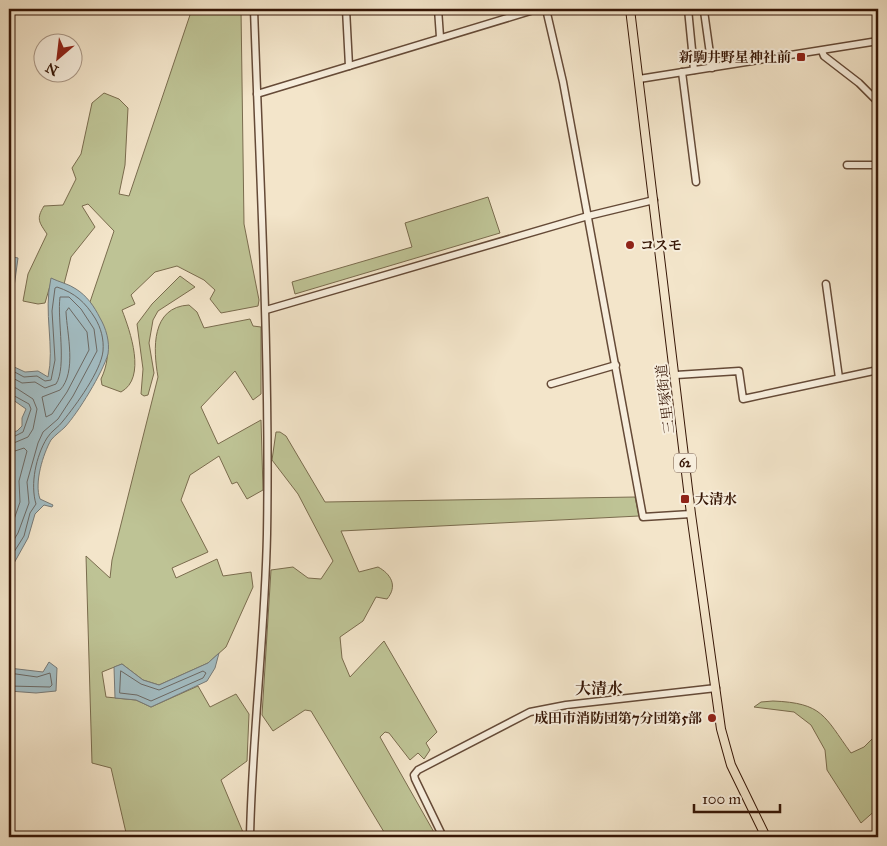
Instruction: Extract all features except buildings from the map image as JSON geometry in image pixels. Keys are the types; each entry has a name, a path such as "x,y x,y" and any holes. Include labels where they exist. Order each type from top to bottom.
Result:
{"main road":[{"name":"三里塚街道","path":"630,9 676,375 691,514 722,729 731,765 766,837"}],"street":[{"path":"250,837 267,537 266,310 254,9"},
{"path":"346,9 349,66"},
{"path":"438,9 440,38"},
{"path":"257,94 537,9"},
{"path":"546,9 563,82 643,517 691,514"},
{"path":"688,9 694,70"},
{"path":"707,9 704,11 712,68"},
{"path":"639,79 878,41"},
{"path":"822,51 824,56 859,83 878,102"},
{"path":"682,72 696,182"},
{"path":"847,164 878,165"},
{"path":"266,310 588,216 654,200"},
{"path":"826,284 839,378"},
{"path":"551,384 616,365"},
{"path":"676,375 739,371 743,399 878,370"},
{"path":"443,837 414,779 414,775 418,770 523,714 535,710 566,704 716,688"}],"green space":[{"path":"192,9 241,9 244,224 259,300 258,306 221,313 210,299 215,290 204,280 177,266 155,272 131,295 135,304 122,310 132,341 135,365 129,385 121,392 102,385 101,379 107,359 106,339 100,320 90,302 114,231 88,204 82,206 95,227 71,257 64,284 52,279 45,303 38,304 23,301 28,274 47,234 42,226 40,214 44,206 63,205 76,179 72,168 81,154 92,103 104,93 119,99 128,108 125,165 119,194 129,196"},
{"path":"488,197 500,233 295,294 292,282 412,247 405,223"},
{"path":"180,276 195,287 158,311 153,320 149,343 154,373 148,395 144,396 141,394 143,369 137,324 152,304"},
{"path":"189,305 197,312 204,328 250,319 253,326 261,327 261,394 253,400 235,371 201,407 218,444 261,420 263,490 247,499 237,482 232,484 219,456 190,475 181,500 208,552 172,568 176,578 217,559 223,576 251,572 253,587 226,647 208,663 159,685 143,680 122,664 102,672 106,697 136,700 151,707 198,686 210,707 236,694 249,714 247,761 221,780 245,837 127,837 111,768 92,763 86,556 110,578 112,560 158,377 155,354 157,331 167,313"},
{"path":"276,432 286,436 325,502 635,497 639,516 341,531 359,572 378,567 392,581 392,590 387,599 376,597 363,621 340,637 342,658 350,677 384,641 437,732 426,743 430,750 424,759 418,753 410,760 389,733 385,732 380,737 435,834 430,837 387,837 311,711 305,710 273,731 262,715 271,570 293,567 308,578 321,579 333,561 298,494 272,460"},
{"path":"773,701 802,705 821,714 851,753 864,747 878,733 878,808 861,823 827,770 825,750 811,725 794,712 754,707 761,702"}],"water":[{"path":"9,256 18,258 9,324"},
{"path":"51,278 73,287 90,302 106,331 108,354 96,381 83,402 65,427 51,440 45,453 40,469 38,492 40,499 53,505 52,507 44,505 35,514 28,538 13,565 11,624 9,628 9,443 12,432 17,431 22,426 22,418 26,409 9,397 9,368 10,365 25,372 38,371 48,377 50,353 48,304"},
{"path":"219,653 215,668 207,681 151,707 136,700 115,698 114,667 122,664 143,680 159,685 208,663"},
{"path":"49,662 57,668 56,691 36,693 9,691 9,668 43,672"}],"place":[{"name":"新駒井野星神社前","path":"801,57"},
{"name":"コスモ","path":"630,245"},
{"name":"大清水","path":"685,499"},
{"name":"成田市消防団第7分団第5部","path":"712,718"}],"district":[{"name":"大清水","path":"599,688"}]}
